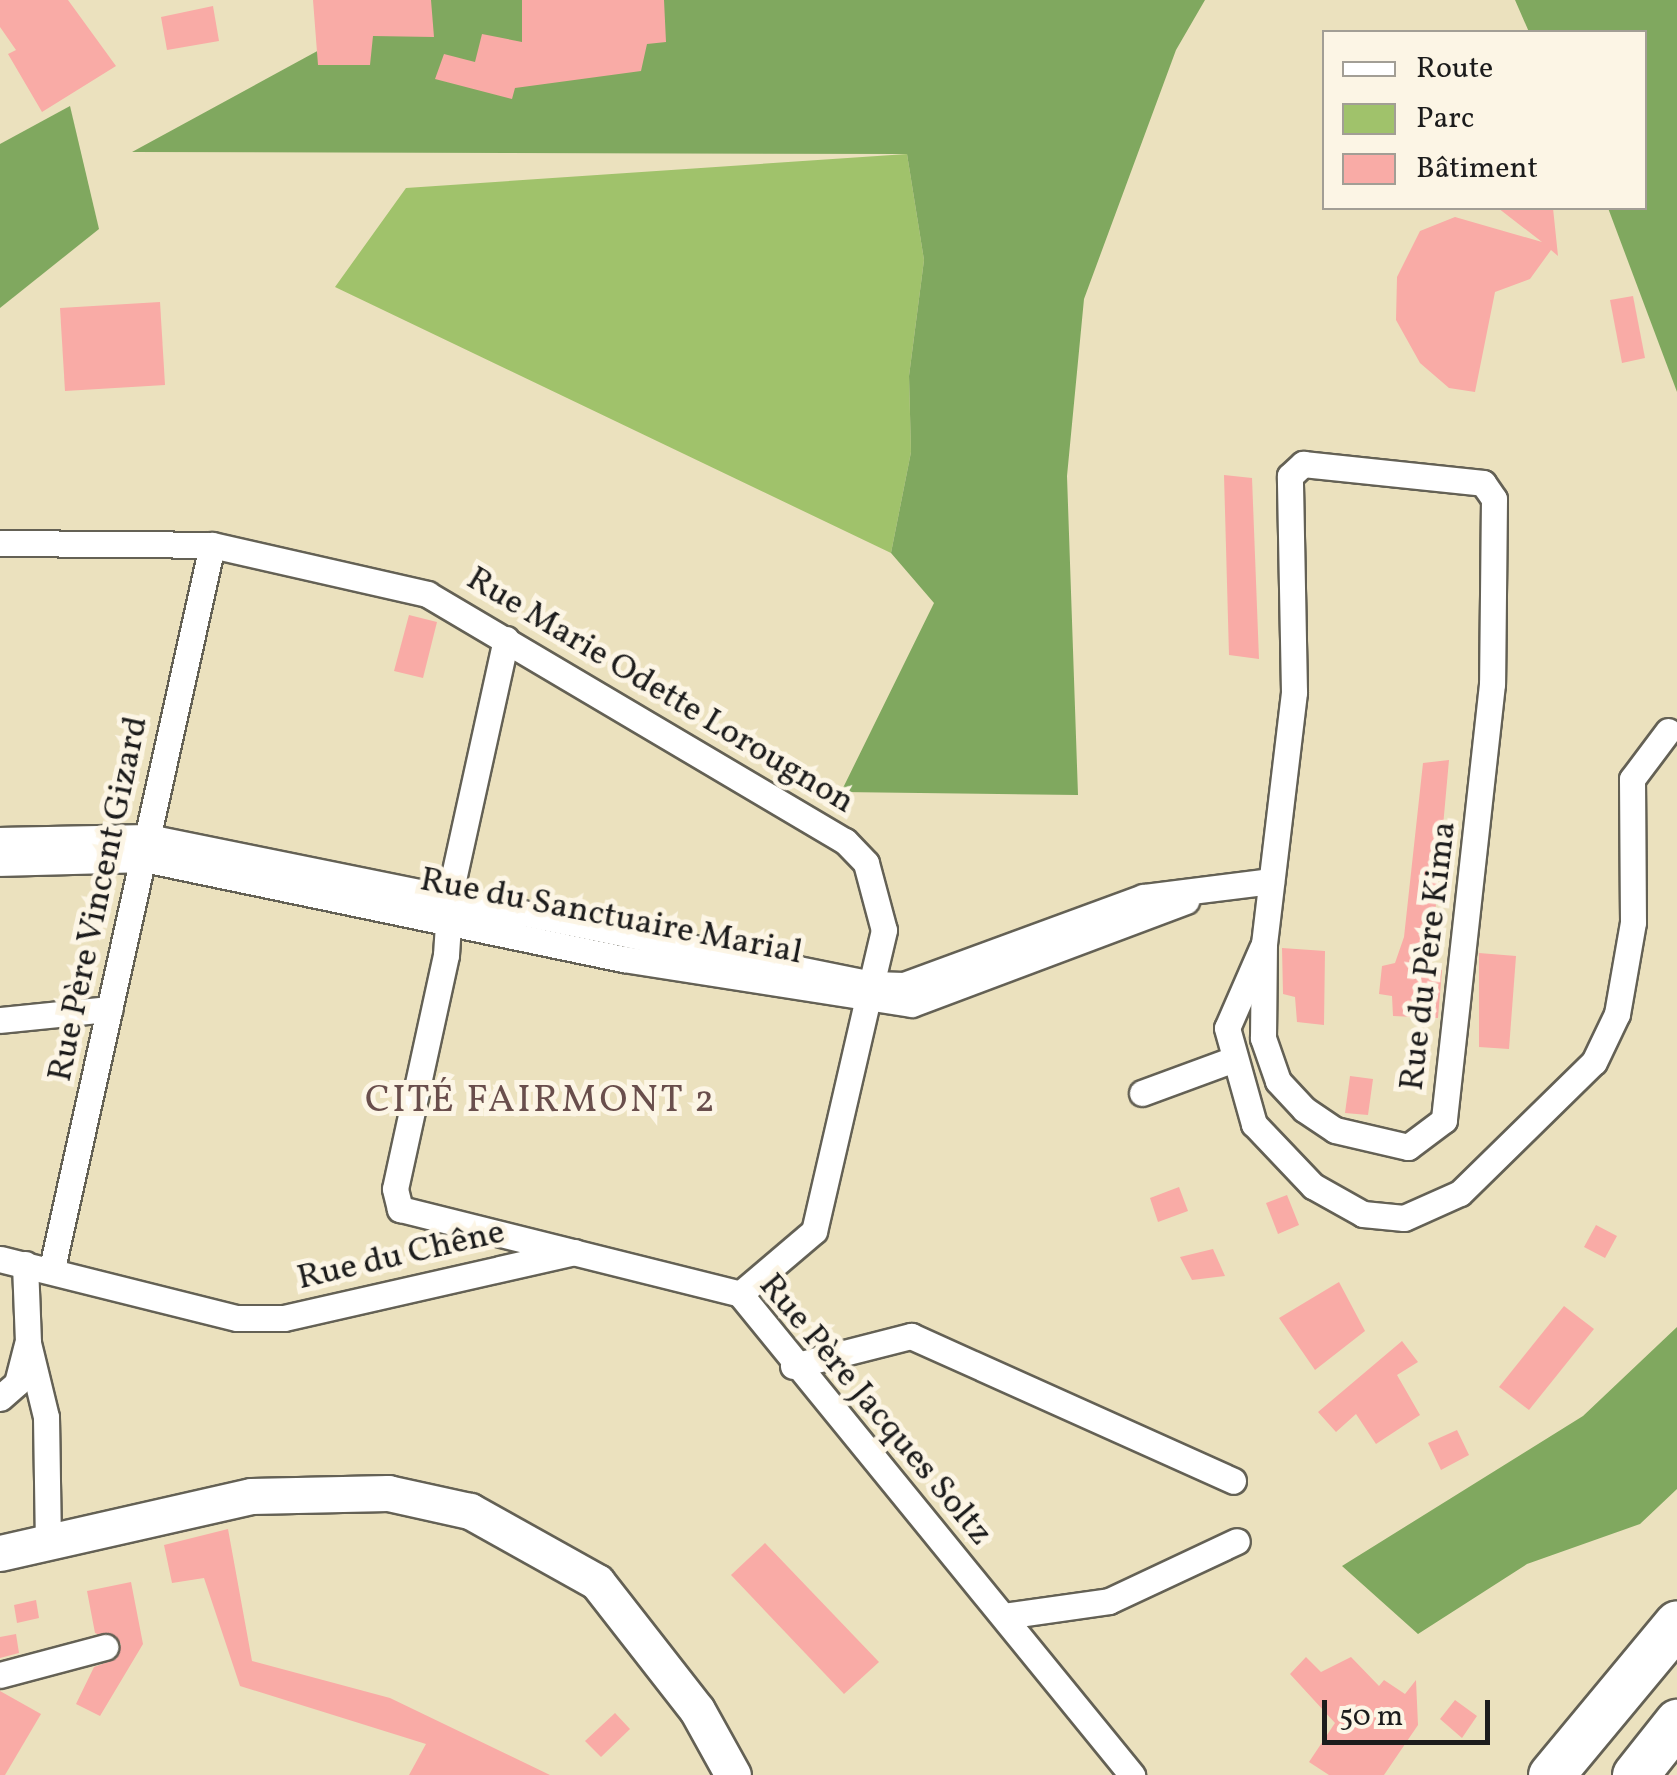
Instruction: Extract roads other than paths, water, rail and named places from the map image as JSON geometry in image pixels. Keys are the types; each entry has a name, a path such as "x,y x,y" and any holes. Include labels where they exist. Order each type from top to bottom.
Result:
{"highway":[{"path":"1551,1775 1677,1623"},
{"path":"1634,1775 1677,1722"}],"street":[{"name":"Rue du Père Kima","path":"1303,464 1484,483 1494,499 1482,813 1444,1120 1429,1138 1408,1147 1335,1130 1278,1081 1263,1038 1264,944 1271,881 1294,692 1290,476 1303,464"},
{"name":"Rue Marie Odette Lorougnon","path":"0,543 212,544 427,594 845,840 866,864 884,930 870,993 814,1231 740,1294"},
{"name":"Rue Père Vincent Gizard","path":"52,1268 212,544"},
{"name":"Rue Père Jacques Soltz","path":"506,639 450,893 395,1190 400,1209 584,1249 740,1294 793,1366 1132,1775"},
{"path":"1264,944 1234,1002 1229,1061 1254,1124 1313,1186 1364,1214 1404,1218 1460,1193 1594,1062 1617,1014 1633,922 1632,779 1668,730"},
{"name":"Rue du Sanctuaire Marial","path":"0,840 146,848 450,893 632,933 912,1004 1192,898 1271,881"},
{"name":"Rue du Sanctuaire Marial","path":"0,863 146,848 446,921 624,959 870,993"},
{"path":"624,959 632,933"},
{"path":"0,1020 109,1009"},
{"path":"1142,1093 1229,1061"},
{"name":"Rue du Chêne","path":"13,1262 52,1268 237,1318 284,1318 584,1249"},
{"path":"13,1262 46,1416 48,1543"},
{"path":"793,1366 911,1336 1234,1480"},
{"path":"0,1398 17,1384 28,1343"},
{"path":"0,1553 251,1496 326,1490 470,1511 597,1582 697,1710 733,1775"},
{"path":"1004,1616 1109,1601 1237,1542"},
{"path":"0,1675 105,1647"}],"district":[{"name":"CITÉ FAIRMONT 2","path":"541,1102"}]}
